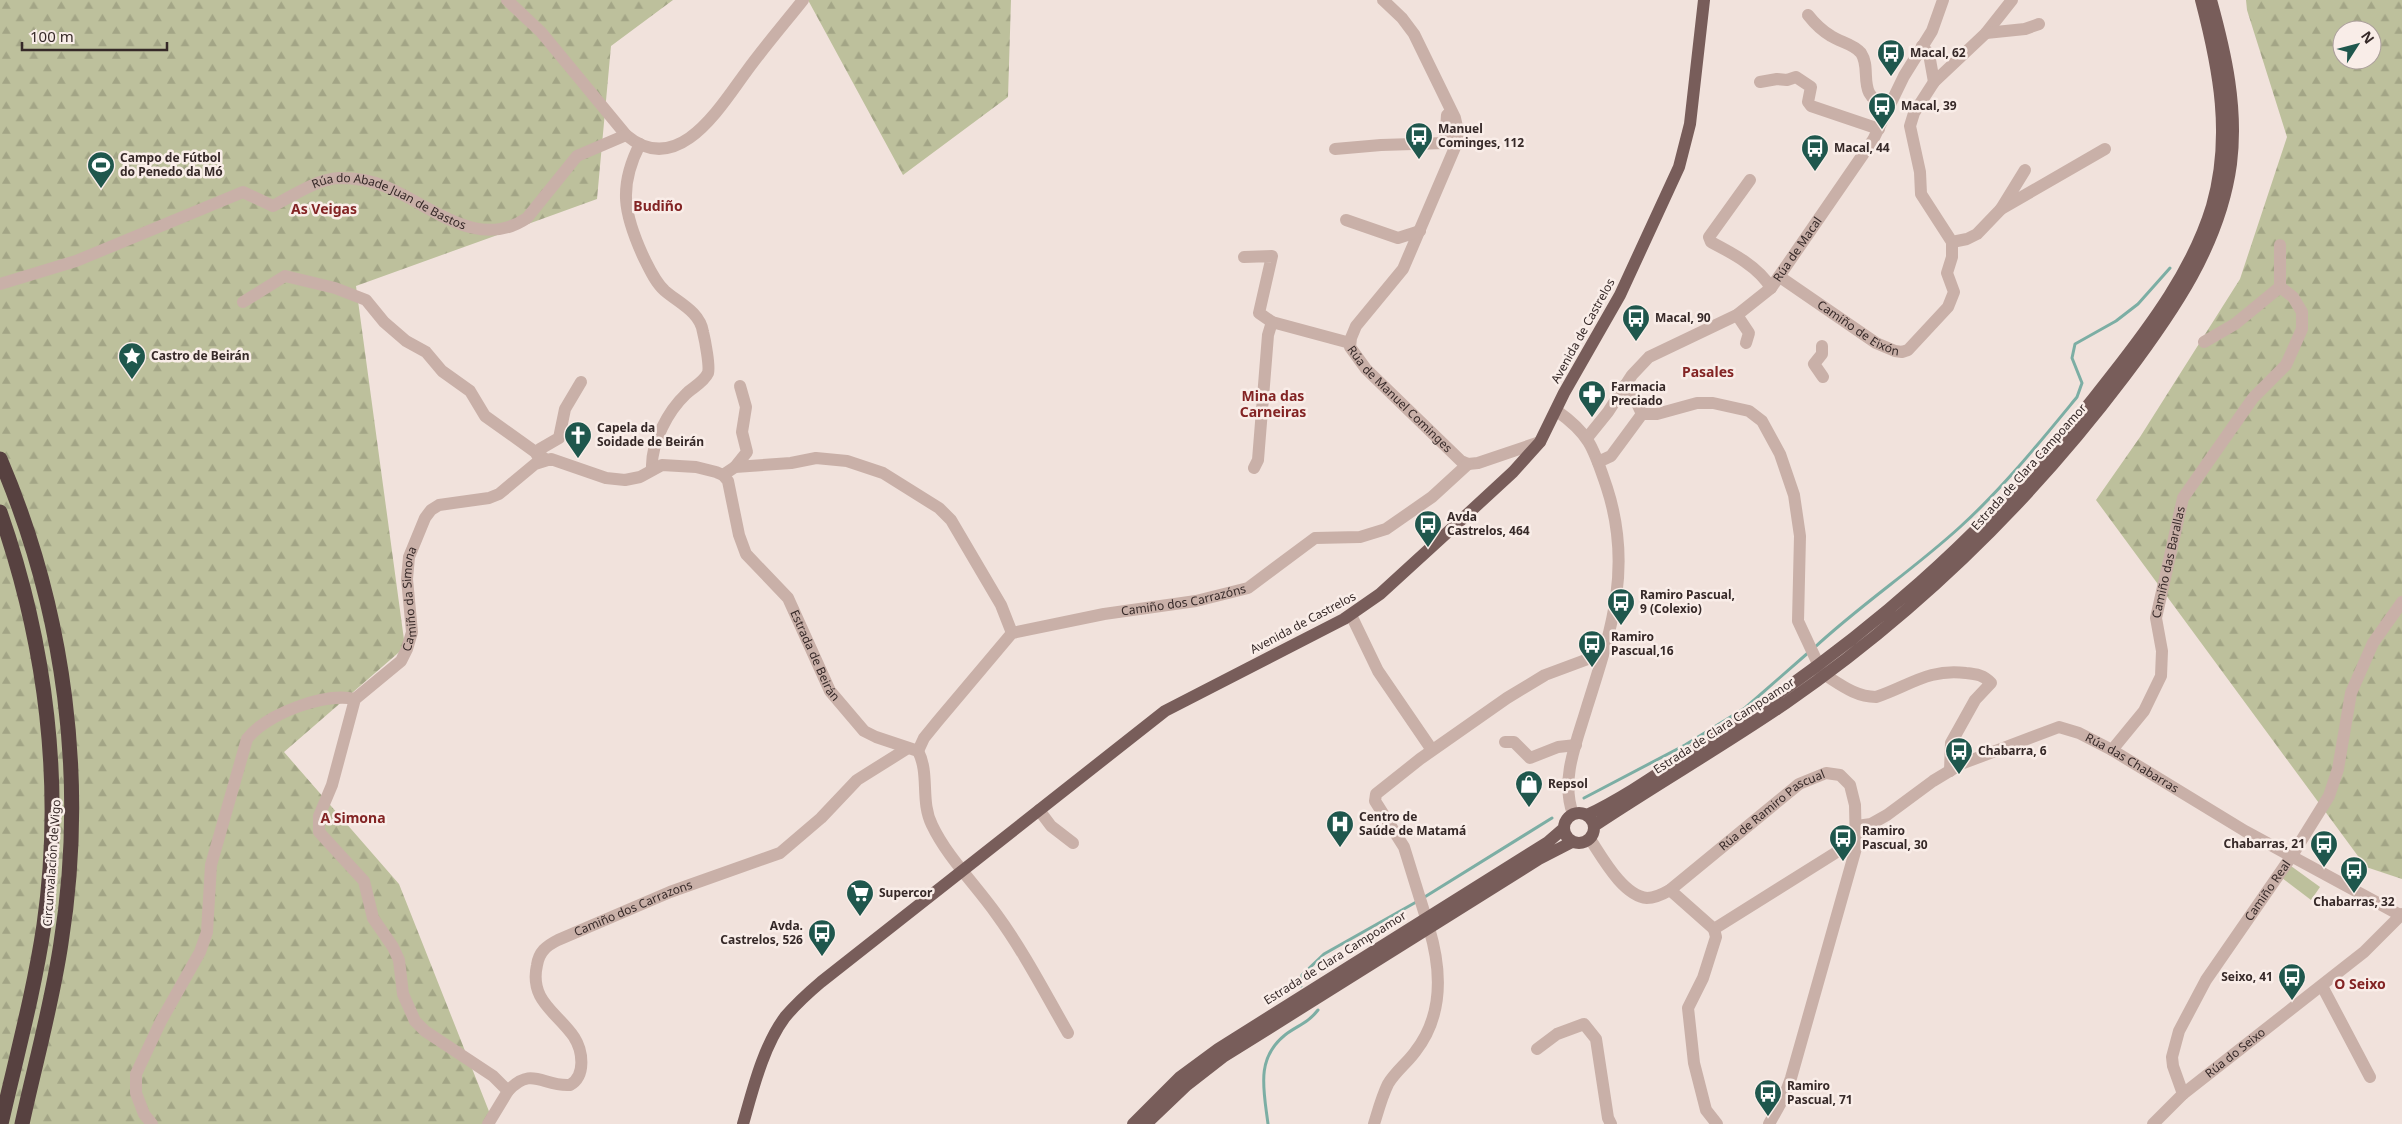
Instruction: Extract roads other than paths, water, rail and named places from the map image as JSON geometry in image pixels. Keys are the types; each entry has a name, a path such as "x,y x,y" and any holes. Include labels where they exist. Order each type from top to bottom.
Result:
{"highway":[{"name":"Circunvalación de Vigo","path":"0,459 27,528 46,599 62,682 72,768 72,825 61,944 22,1124"},
{"name":"Circunvalación de Vigo","path":"0,512 28,603 48,717 53,803 44,923 35,976 1,1124"}],"main road":[{"name":"Avenida de Castrelos","path":"743,1124 768,1050 784,1018 821,982 1142,728 1174,705 1351,615 1380,594 1518,466 1540,442 1557,411 1564,393 1620,294 1679,167 1690,124 1704,0"},
{"name":"Estrada de Clara Campoamor","path":"1590,821 1728,741 1926,579 2016,491 2074,424 2127,357 2180,277 2206,225 2217,185 2222,148 2220,83 2201,0"},
{"name":"Estrada de Clara Campoamor","path":"1819,666 1933,587 2024,498 2098,411 2134,363 2189,282 2215,228 2227,187 2232,148 2232,96 2211,0"},
{"name":"Estrada de Clara Campoamor","path":"1133,1124 1180,1077 1218,1049 1548,842 1563,829 1566,820 1572,814"},
{"path":"1572,814 1590,821 1590,839"},
{"path":"1563,829 1566,837 1572,842"},
{"name":"Estrada de Clara Campoamor","path":"1146,1124 1186,1085 1223,1057 1426,917 1572,842 1582,844 1590,839"}],"street":[{"path":"507,0 542,32 626,135 640,144 651,147 673,146 685,141 703,128 803,0"},
{"name":"Rúa de Manuel Cominges","path":"1383,0 1402,18 1414,34 1458,131 1456,145 1403,269 1356,326 1350,343 1354,356 1366,369 1461,461 1468,464"},
{"name":"Rúa de Macal","path":"1587,438 1624,386 1649,357 1737,315 1771,288 1780,277 1879,129 1939,16 1943,0"},
{"path":"2012,0 1986,34 1934,82 1914,113 1910,134 1918,159 1921,194 1952,242 1967,239 1977,234 2001,209 2025,170"},
{"path":"1808,15 1823,31 1858,49 1866,64 1866,86 1880,103 1889,107"},
{"path":"1986,34 2025,29 2039,24"},
{"path":"1922,46 1929,54 1934,82"},
{"path":"1760,82 1777,79 1787,80 1796,77 1811,87 1808,102 1811,106 1879,129"},
{"path":"1335,149 1381,144 1445,143 1447,115 1451,112"},
{"name":"Rúa do Abade Juan de Bastos","path":"0,284 76,261 243,192 273,206 326,180 337,178 359,179 384,186 458,223 494,232 519,224 527,218 577,156 626,135"},
{"path":"640,144 631,160 625,193 628,220 656,282 664,291 688,308 700,323 703,330 708,368 703,379 685,395 663,428 654,450 652,468"},
{"path":"2001,209 2105,149"},
{"path":"1750,180 1709,237 1711,242 1748,265 1766,280 1771,288"},
{"path":"1346,220 1398,238 1420,231"},
{"name":"Camiño de Eixón","path":"1780,277 1876,343 1902,352 1908,350 1948,307 1954,292 1947,273 1952,258 1952,242"},
{"path":"2204,342 2235,324 2280,287 2280,245"},
{"path":"1244,257 1272,256 1259,313 1272,322 1350,343"},
{"path":"243,302 285,276 335,288 366,300 384,322 406,341 426,352 442,371 470,391 485,416 541,457 562,461 588,473 606,478 625,480 640,477 652,468 662,465 687,466 723,475 735,467 747,452 742,432 746,407 740,386"},
{"name":"Camiño das Barallas","path":"2112,750 2144,711 2162,676 2162,651 2156,618 2183,498 2253,398 2286,365 2302,329 2302,312 2293,297 2280,287"},
{"path":"1737,315 1749,333 1746,343"},
{"path":"1254,468 1258,460 1268,335 1272,322"},
{"path":"1822,346 1822,354 1814,364 1823,377"},
{"path":"541,457 540,449 559,438 565,409 580,382"},
{"path":"1624,386 1632,393 1642,414"},
{"path":"1642,414 1657,414 1697,403 1713,403 1749,411 1762,421 1780,454 1794,495 1800,536 1798,621 1819,666 1853,692 1865,697 1876,698 1939,672 1962,673 1986,678 1990,683 1974,700 1951,743 1950,771"},
{"path":"1557,411 1581,430 1587,438 1598,462 1615,512 1620,544 1617,592 1605,650 1576,745 1568,781 1572,814"},
{"path":"1598,462 1611,456 1642,414"},
{"path":"1468,464 1485,461 1540,442"},
{"name":"Camiño da Simona","path":"355,699 401,661 407,649 412,632 407,579 409,557 431,510 444,504 489,498 498,494 541,457"},
{"path":"735,467 790,463 816,458 848,461 882,473 939,508 960,532 1000,605 1012,633 913,749 922,759 925,808 940,841 1019,947 1068,1033"},
{"name":"Camiño dos Carrazóns","path":"1012,633 1104,614 1196,601 1248,588 1315,538 1360,537 1392,526 1432,497 1468,464"},
{"name":"Estrada de Beirán","path":"723,475 728,481 739,536 746,554 788,598 830,692 864,731 913,749"},
{"name":"Camiño Real","path":"2183,1094 2173,1066 2172,1057 2179,1032 2206,980 2291,857 2330,796 2338,769 2351,693 2373,643 2402,602"},
{"path":"1351,615 1374,663 1432,750"},
{"path":"1374,1124 1388,1084 1416,1051 1435,1016 1439,987 1438,961 1426,917 1404,847 1375,797 1378,790 1507,698 1545,675 1588,659 1605,650"},
{"path":"152,1124 144,1114 136,1093 136,1074 161,1021 200,952 208,932 211,865 246,739 260,725 288,710 342,696 355,699 332,785 319,816 319,832 364,881 373,918 385,934 399,960 403,994 415,1021 425,1031 492,1076 508,1091 488,1124"},
{"name":"Rúa das Chabarras","path":"1858,826 1870,824 1887,815 1961,764 2059,727 2079,733 2112,750 2291,857 2401,915"},
{"path":"1505,742 1514,742 1530,758 1558,747 1576,745"},
{"name":"Camiño dos Carrazons","path":"508,1091 516,1083 528,1078 570,1085 580,1076 582,1069 575,1039 551,1013 538,992 535,981 538,957 543,949 558,940 670,892 780,853 821,818 857,780 913,749"},
{"name":"Rúa de Ramiro Pascual","path":"1590,839 1616,876 1631,891 1646,898 1654,897 1670,890 1799,784 1818,774 1840,775 1850,784 1858,826 1856,848 1844,897 1791,1078 1784,1097 1769,1124"},
{"path":"1039,810 1051,826 1072,843"},
{"path":"1714,929 1840,850 1856,848"},
{"path":"1670,890 1714,929 1716,936 1703,978 1688,1008 1694,1063 1706,1110 1717,1124"},
{"name":"Rúa do Seixo","path":"2153,1124 2183,1094 2364,952 2401,915"},
{"path":"2322,986 2370,1077"},
{"path":"1537,1048 1557,1034 1584,1024 1596,1040 1608,1118 1611,1124"}],"waterway":[{"path":"1814,648 1942,543 1991,497 2077,397 2082,383 2072,358 2075,344 2116,321 2138,304 2170,268"},
{"path":"1584,798 1685,745 1745,708 1809,652"},
{"path":"1423,898 1552,818"},
{"path":"1301,986 1302,975 1324,954 1418,901"},
{"path":"1268,1124 1264,1076 1269,1054 1275,1044 1285,1035 1314,1015 1318,1010"}],"place":[{"name":"Macal, 62","path":"1891,77"},
{"name":"Macal, 39","path":"1882,130"},
{"name":"Manuel Cominges, 112","path":"1419,160"},
{"name":"Macal, 44","path":"1815,172"},
{"name":"Campo de Fútbol do Penedo da Mó","path":"101,189"},
{"name":"Macal, 90","path":"1636,342"},
{"name":"Castro de Beirán","path":"132,380"},
{"name":"Farmacia Preciado","path":"1592,418"},
{"name":"Capela da Soidade de Beirán","path":"578,459"},
{"name":"Avda Castrelos, 464","path":"1428,548"},
{"name":"Ramiro Pascual, 9 (Colexio)","path":"1621,626"},
{"name":"Ramiro Pascual,16","path":"1592,668"},
{"name":"Chabarra, 6","path":"1959,775"},
{"name":"Repsol","path":"1529,808"},
{"name":"Centro de Saúde de Matamá","path":"1340,848"},
{"name":"Ramiro Pascual, 30","path":"1843,862"},
{"name":"Chabarras, 21","path":"2324,868"},
{"name":"Chabarras, 32","path":"2354,894"},
{"name":"Supercor","path":"860,917"},
{"name":"Avda. Castrelos, 526","path":"822,957"},
{"name":"Seixo, 41","path":"2292,1001"},
{"name":"Ramiro Pascual, 71","path":"1768,1117"}],"district":[{"name":"Budiño","path":"658,206"},
{"name":"As Veigas","path":"324,209"},
{"name":"Pasales","path":"1708,372"},
{"name":"Mina das Carneiras","path":"1273,404"},
{"name":"A Simona","path":"353,818"},
{"name":"O Seixo","path":"2360,984"}]}
